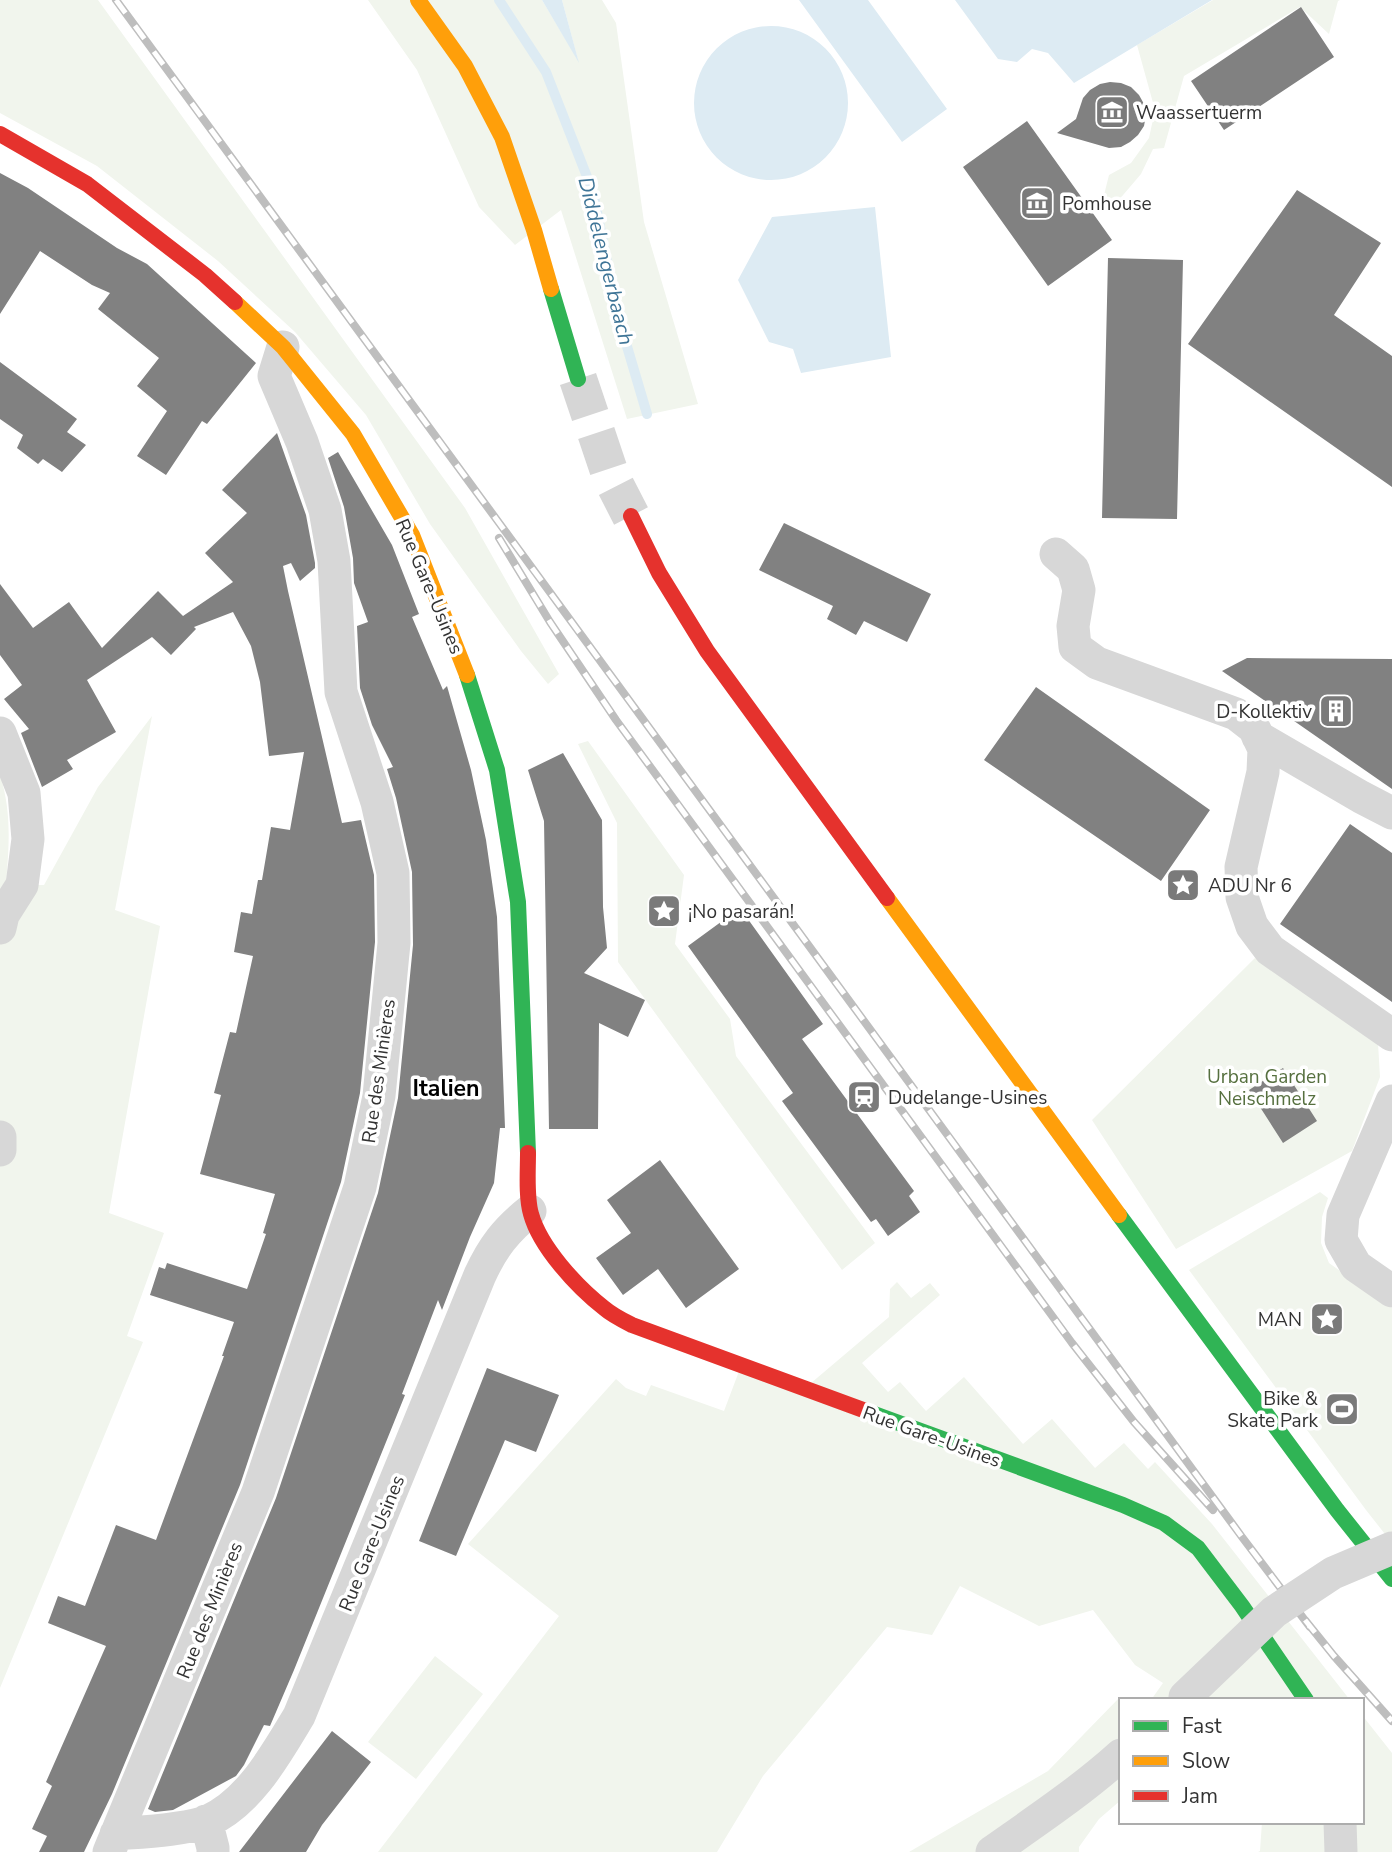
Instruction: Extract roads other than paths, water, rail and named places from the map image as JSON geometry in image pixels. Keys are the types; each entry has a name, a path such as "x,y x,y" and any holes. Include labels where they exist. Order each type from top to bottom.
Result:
{"street":[{"path":"418,0 465,66 502,137 534,230 578,379"},
{"name":"Rue Gare-Usines","path":"0,134 88,184 205,275 283,347 353,434 412,535 468,678 497,770 518,902 530,1211 533,1224 550,1250 606,1310 632,1325 1123,1505 1164,1523 1198,1548 1242,1606 1305,1698"},
{"name":"Rue des Minières","path":"113,1843 258,1492 360,1187 379,1096 394,943 393,873 377,802 341,692 334,561 325,510 302,442 274,376 283,347"},
{"path":"631,516 659,573 707,651 1066,1143 1337,1510 1392,1579"},
{"path":"1056,554 1073,569 1079,590 1073,626 1075,647 1097,663 1236,714 1254,728 1264,749 1263,772 1241,867 1242,897 1252,926 1270,950 1392,1035"},
{"path":"0,733 24,793 28,839 22,885 3,915 0,928"},
{"path":"1258,737 1392,813"},
{"path":"1392,1101 1343,1215 1340,1240 1356,1266 1392,1291"},
{"path":"0,1137 0,1150"},
{"name":"Rue Gare-Usines","path":"113,1843 152,1831 210,1837 225,1810 246,1792 263,1771 299,1716 489,1255 500,1239 530,1211"},
{"path":"1184,1698 1274,1612 1333,1573 1392,1548"},
{"path":"992,1852 1059,1806 1119,1757"},
{"path":"1340,1824 1341,1852"}],"waterway":[{"name":"Diddelengerbaach","path":"499,0 546,72 593,192 618,316 647,414"}],"tunnel":[{"path":"578,379 611,477 631,516"}],"railway":[{"path":"116,0 1310,1627"},
{"path":"499,538 550,622 616,720 1072,1343 1134,1422 1213,1510"},
{"path":"1305,1620 1392,1721"}],"place":[{"name":"Waassertuerm","path":"1112,112"},
{"name":"Pomhouse","path":"1037,203"},
{"name":"D-Kollektiv","path":"1336,711"},
{"name":"ADU Nr 6","path":"1183,885"},
{"name":"¡No pasarán!","path":"664,911"},
{"name":"Dudelange-Usines","path":"864,1097"},
{"name":"MAN","path":"1327,1319"},
{"name":"Bike & Skate Park","path":"1342,1409"}],"district":[{"name":"Italien","path":"446,1088"}],"park label":[{"name":"Urban Garden Neischmelz","path":"1267,1087"}]}
